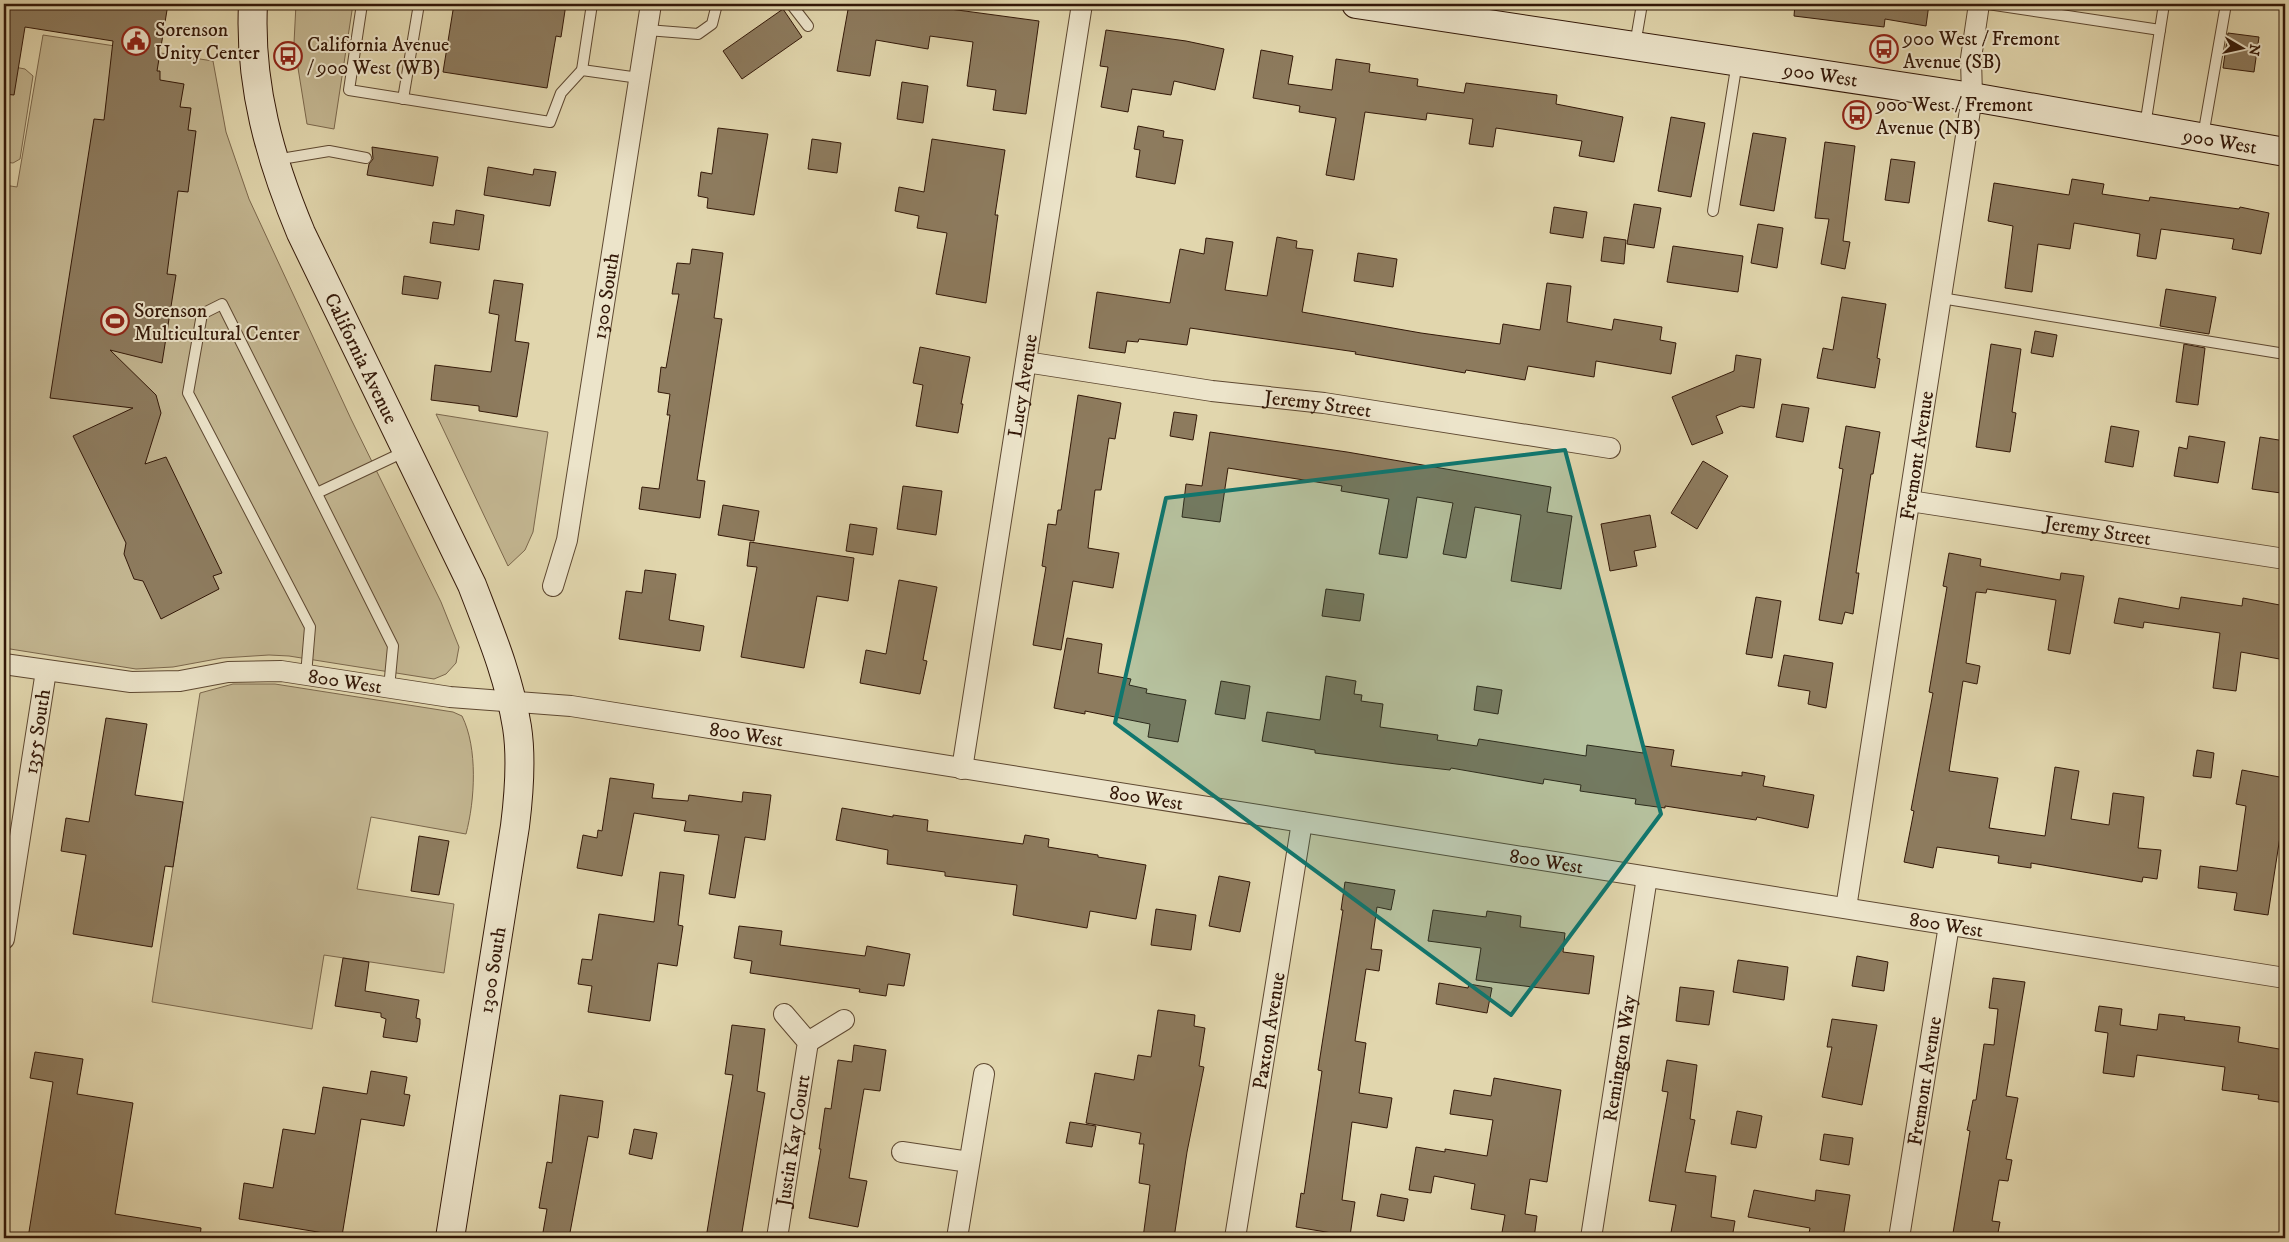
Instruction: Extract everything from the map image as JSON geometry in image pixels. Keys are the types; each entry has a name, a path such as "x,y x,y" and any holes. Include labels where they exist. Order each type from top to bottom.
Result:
{"main road":[{"name":"California Avenue","path":"252,4 253,54 262,122 301,233 407,450 484,615 493,636 512,701"},
{"name":"900 West","path":"1356,4 1972,97 2285,152"},
{"name":"1300 South","path":"450,1238 518,808 519,748 512,701"}],"street":[{"name":"1300 South","path":"553,586 567,540 651,4"},
{"name":"Lucy Avenue","path":"962,769 1082,4"},
{"name":"Fremont Avenue","path":"1846,908 1972,97 1971,58 1980,4"},
{"name":"Jeremy Street","path":"1026,362 1194,388 1324,403 1610,448"},
{"name":"Jeremy Street","path":"1910,501 2285,559"},
{"name":"800 West","path":"4,664 131,682 156,683 246,671 281,671 450,697 571,706 2285,978"},
{"name":"1355 South","path":"4,940 46,671"},
{"name":"Paxton Avenue","path":"1235,1238 1302,822"},
{"name":"Remington Way","path":"1591,1238 1647,877"},
{"name":"Fremont Avenue","path":"1899,1238 1949,925"},
{"path":"784,1014 808,1042 844,1020"},
{"name":"Justin Kay Court","path":"777,1238 808,1042"},
{"path":"957,1238 984,1074"},
{"path":"902,1152 969,1162"}],"lane":[{"path":"362,4 349,90 550,122 561,93 582,70 592,4"},
{"path":"403,99 419,4"},
{"path":"646,30 698,34 712,24 717,4"},
{"path":"791,4 808,26"},
{"path":"1635,46 1642,4"},
{"path":"1988,4 2160,30"},
{"path":"2145,127 2164,4"},
{"path":"2203,137 2226,4"},
{"path":"1713,211 1737,61"},
{"path":"582,70 639,78"},
{"path":"274,160 329,151 366,158"},
{"path":"1941,298 2285,354"},
{"path":"306,675 310,627 188,393 202,314 222,304 393,646 389,688"},
{"path":"316,493 407,450"}],"highlighted area":[{"path":"1565,450 1661,814 1511,1015 1115,723 1166,498"}],"shaded area":[{"path":"296,4 353,4 334,129 307,124 294,43"},
{"path":"43,35 213,61 226,132 249,199 351,419 441,602 459,647 456,663 446,674 434,679 289,656 269,655 222,658 173,667 136,669 4,648 4,185 17,187"},
{"path":"4,65 25,69 33,76 20,159 13,163 4,162"},
{"path":"436,414 548,432 533,532 525,550 508,566"},
{"path":"233,684 275,684 453,712 462,716 471,743 473,758 473,790 466,834 371,817 357,889 454,904 444,973 324,955 312,1029 152,1002 200,693"}],"building":[{"name":"Sorenson Multicultural Center","path":"4,4 168,4 157,71 160,71 160,80 184,84 180,107 191,108 188,130 196,131 188,192 178,191 167,274 176,275 162,363 110,350 156,395 161,413 145,464 166,457 222,573 213,576 219,589 161,619 143,581 134,579 124,554 126,543 73,436 133,408 50,398 94,119 104,120 113,41 25,27 14,95 4,94"},
{"path":"454,4 566,4 561,37 556,36 547,88 443,72"},
{"path":"849,4 936,4 935,7 1039,21 1026,114 993,110 996,90 967,86 973,42 930,36 928,49 876,40 870,76 837,71"},
{"path":"1795,4 1929,4 1926,26 1885,19 1884,27 1794,16"},
{"path":"783,9 802,37 742,79 723,51"},
{"path":"1106,30 1186,41 1224,49 1215,90 1174,81 1171,95 1132,89 1128,112 1101,107 1108,67 1100,66"},
{"path":"2228,33 2259,37 2254,72 2223,68"},
{"path":"1261,50 1293,56 1288,84 1332,90 1336,59 1370,64 1369,72 1418,79 1417,86 1464,93 1466,83 1557,95 1556,104 1623,117 1614,162 1579,156 1582,141 1496,128 1493,147 1469,144 1473,119 1427,113 1426,120 1365,112 1354,180 1326,175 1336,118 1299,112 1300,106 1253,98"},
{"path":"902,82 928,86 923,123 897,119"},
{"path":"1671,117 1705,123 1691,197 1658,191"},
{"path":"1138,126 1164,131 1163,137 1183,140 1175,184 1136,177 1140,150 1134,149"},
{"path":"718,128 768,134 754,215 707,208 708,198 698,196 701,172 712,174"},
{"path":"1753,133 1786,138 1774,211 1740,205"},
{"path":"812,139 841,143 837,173 808,169"},
{"path":"932,139 1005,150 995,215 998,215 986,303 936,294 947,233 917,228 919,216 895,211 899,187 924,192"},
{"path":"1825,142 1855,146 1843,241 1850,242 1845,269 1821,264 1829,219 1815,218"},
{"path":"372,147 438,157 433,186 367,175 369,164 373,159"},
{"path":"1891,159 1915,162 1909,203 1885,200"},
{"path":"488,167 533,175 534,169 556,172 550,206 484,195"},
{"path":"2072,179 2104,184 2102,194 2149,201 2150,197 2239,209 2240,207 2269,213 2261,254 2232,249 2234,239 2161,229 2156,259 2137,256 2140,234 2074,223 2070,249 2038,244 2032,292 2005,288 2013,226 1988,221 1994,183 2069,195"},
{"path":"1634,204 1661,208 1654,248 1627,244"},
{"path":"1554,207 1587,212 1583,238 1550,233"},
{"path":"456,210 484,215 479,250 430,243 433,222 454,225"},
{"path":"1758,224 1783,228 1777,268 1751,263"},
{"path":"1277,237 1297,241 1296,248 1313,250 1302,312 1421,333 1500,344 1503,324 1540,330 1547,283 1571,286 1567,322 1612,330 1614,319 1662,327 1660,340 1676,343 1671,374 1596,361 1594,377 1528,366 1525,380 1466,370 1465,373 1355,354 1356,352 1190,328 1187,345 1139,339 1138,342 1127,341 1125,353 1089,348 1097,292 1170,303 1180,249 1204,254 1206,238 1233,242 1225,290 1267,296"},
{"path":"1604,237 1626,240 1624,264 1601,261"},
{"path":"1673,246 1743,256 1738,292 1667,282"},
{"path":"692,249 723,253 714,318 722,319 697,480 705,481 700,518 639,509 642,487 659,489 670,415 667,415 670,394 658,392 661,367 666,368 679,294 672,294 677,263 690,264"},
{"path":"1358,253 1397,259 1393,287 1354,281"},
{"path":"404,276 441,282 438,299 402,294"},
{"path":"494,280 523,284 515,341 529,343 517,417 479,411 479,406 431,400 435,365 491,372 499,315 489,313"},
{"path":"2166,289 2216,297 2209,334 2160,326"},
{"path":"1842,297 1886,304 1877,358 1880,359 1875,388 1817,378 1823,348 1833,350"},
{"path":"2035,331 2057,335 2053,357 2031,353"},
{"path":"1991,344 2021,349 2012,412 2016,413 2010,452 1976,447"},
{"path":"2184,344 2205,348 2198,405 2176,402"},
{"path":"920,347 970,357 961,404 963,404 958,433 916,426 923,385 913,383"},
{"path":"1736,355 1761,359 1754,408 1741,406 1716,416 1723,433 1692,445 1672,397 1734,371"},
{"path":"1078,395 1121,403 1115,439 1109,438 1101,490 1095,490 1088,548 1119,553 1113,588 1073,581 1061,650 1033,645 1046,567 1042,566 1048,524 1056,525 1058,510 1061,510"},
{"path":"1782,404 1809,408 1803,442 1776,437"},
{"path":"1174,412 1197,415 1193,440 1170,436"},
{"path":"1846,426 1880,432 1873,474 1871,474 1856,573 1859,573 1853,614 1845,612 1842,624 1819,620 1843,469 1839,468"},
{"path":"2111,426 2139,431 2133,467 2105,462"},
{"path":"1210,432 1347,452 1551,487 1547,512 1572,516 1561,589 1511,581 1521,515 1475,507 1466,558 1443,554 1453,503 1417,497 1407,558 1379,554 1389,499 1341,491 1342,486 1228,468 1220,522 1182,517 1186,484 1202,486"},
{"path":"2189,436 2225,442 2218,483 2174,476 2179,447 2187,449"},
{"path":"2260,437 2285,441 2285,468 2281,493 2252,489"},
{"path":"1703,461 1728,476 1697,529 1671,513"},
{"path":"903,486 942,491 936,535 897,529"},
{"path":"723,505 759,511 754,541 718,535"},
{"path":"1650,515 1656,547 1634,551 1637,566 1610,571 1601,524"},
{"path":"850,524 877,528 873,555 846,551"},
{"path":"750,542 854,558 848,601 817,596 804,668 741,657 757,567 747,566"},
{"path":"1949,553 1981,559 1980,566 2060,580 2061,573 2084,576 2070,654 2048,650 2056,600 1987,589 1986,593 1976,592 1966,663 1980,666 1977,684 1963,681 1949,771 1998,778 1989,828 2045,836 2055,767 2079,771 2071,819 2109,825 2113,793 2144,797 2138,848 2161,850 2157,879 2143,877 2142,882 2031,863 2031,868 1998,863 1999,856 1937,847 1933,868 1904,862 1914,811 1911,810 1933,693 1929,692 1947,587 1943,586"},
{"path":"645,570 676,574 669,620 704,626 700,651 619,639 626,591 642,593"},
{"path":"899,580 937,587 923,660 927,661 920,694 860,683 866,650 886,654"},
{"path":"1326,589 1364,594 1360,621 1322,616"},
{"path":"1756,597 1781,601 1772,658 1746,654"},
{"path":"2181,597 2242,606 2243,598 2285,606 2285,660 2241,652 2236,691 2213,688 2220,633 2144,622 2143,628 2114,623 2119,598 2179,609"},
{"path":"1067,638 1102,644 1098,673 1131,679 1129,685 1147,689 1146,693 1186,700 1178,742 1148,737 1150,724 1085,711 1085,714 1054,708"},
{"path":"1784,655 1833,663 1826,708 1808,704 1810,691 1778,686"},
{"path":"1326,676 1356,681 1354,694 1362,695 1361,701 1383,704 1380,727 1438,735 1437,740 1477,746 1479,739 1586,756 1587,745 1643,753 1644,746 1674,750 1671,766 1742,776 1742,772 1765,776 1763,786 1814,795 1808,828 1757,817 1756,820 1665,806 1665,808 1635,804 1636,799 1580,791 1581,785 1544,779 1543,784 1451,768 1450,770 1315,753 1315,750 1262,741 1267,712 1320,720"},
{"path":"1221,681 1250,686 1245,719 1215,714"},
{"path":"1477,686 1502,690 1498,714 1474,710"},
{"path":"106,718 147,724 135,795 183,802 173,867 165,866 152,947 73,934 86,855 61,851 66,818 89,822"},
{"path":"2197,750 2214,753 2211,778 2193,776"},
{"path":"2242,770 2285,778 2285,804 2268,915 2234,910 2237,893 2198,888 2200,866 2237,871 2246,806 2236,804"},
{"path":"610,778 654,784 652,798 688,801 689,795 742,802 743,792 771,795 765,840 745,837 735,898 709,894 719,835 684,831 686,821 634,813 622,876 577,868 583,835 597,838 598,830 602,831"},
{"path":"842,808 893,817 893,815 928,820 927,831 1023,844 1025,835 1049,839 1048,847 1146,865 1136,919 1090,911 1087,928 1013,915 1017,885 945,876 945,872 887,864 888,850 836,840"},
{"path":"419,836 449,841 439,895 411,891"},
{"path":"660,872 684,875 678,925 683,926 677,966 658,963 650,1021 588,1012 592,986 578,984 582,959 592,960 599,914 654,922"},
{"path":"1219,876 1250,882 1240,932 1209,926"},
{"path":"1345,882 1395,890 1391,910 1377,907 1371,949 1382,950 1379,971 1366,969 1355,1041 1366,1043 1359,1093 1392,1098 1387,1128 1352,1122 1342,1200 1355,1202 1350,1236 1296,1227 1301,1193 1304,1194 1322,1071 1318,1070 1343,910 1341,910"},
{"path":"1156,909 1196,915 1191,950 1151,945"},
{"path":"1433,910 1486,917 1487,911 1521,916 1520,927 1565,933 1563,952 1594,956 1589,994 1476,980 1481,948 1428,941"},
{"path":"739,926 782,931 780,945 865,956 867,946 910,954 904,986 888,984 886,996 859,992 860,989 750,973 752,961 734,958"},
{"path":"1857,956 1888,962 1884,991 1852,986"},
{"path":"343,958 369,962 365,991 419,1000 416,1018 420,1019 420,1024 417,1042 383,1037 386,1019 381,1017 381,1013 335,1006"},
{"path":"1738,960 1788,967 1784,1000 1733,992"},
{"path":"1993,978 2025,982 2006,1096 2018,1098 2006,1159 2012,1160 2008,1181 1999,1180 1992,1221 2000,1222 1997,1238 1966,1238 1966,1235 1953,1233 1970,1131 1967,1130 1973,1100 1976,1100 1984,1044 1994,1045 1998,1009 1989,1008"},
{"path":"1439,983 1468,988 1469,984 1492,988 1487,1013 1436,1004"},
{"path":"1680,987 1714,991 1709,1025 1676,1021"},
{"path":"2099,1006 2122,1009 2120,1025 2157,1030 2159,1014 2185,1017 2184,1020 2240,1027 2238,1042 2285,1050 2285,1103 2258,1099 2259,1095 2222,1090 2225,1067 2137,1055 2134,1077 2103,1073 2108,1033 2095,1031"},
{"path":"1158,1010 1195,1015 1194,1026 1205,1028 1199,1066 1204,1067 1187,1152 1174,1238 1143,1238 1150,1185 1139,1183 1144,1144 1139,1144 1141,1133 1086,1123 1095,1073 1134,1080 1138,1055 1151,1057"},
{"path":"1832,1019 1877,1025 1862,1105 1822,1097 1832,1047 1827,1047"},
{"path":"732,1025 765,1029 757,1091 765,1093 741,1238 706,1238 733,1075 725,1074"},
{"path":"854,1045 886,1050 880,1091 864,1089 849,1178 867,1181 858,1227 809,1218 821,1149 819,1149 825,1108 831,1109 838,1060 852,1062"},
{"path":"35,1052 83,1059 77,1094 133,1103 115,1214 201,1228 200,1238 28,1238 53,1082 30,1078"},
{"path":"1667,1060 1697,1065 1690,1119 1695,1120 1685,1172 1716,1176 1711,1217 1735,1221 1732,1238 1670,1238 1676,1205 1649,1201 1668,1092 1662,1091"},
{"path":"371,1071 407,1077 404,1094 410,1095 404,1126 361,1119 342,1236 239,1219 244,1183 273,1188 283,1129 315,1134 323,1087 367,1094"},
{"path":"1494,1078 1561,1090 1547,1182 1530,1179 1525,1214 1537,1216 1534,1238 1501,1238 1505,1215 1471,1209 1475,1184 1434,1176 1431,1193 1409,1190 1416,1147 1445,1152 1445,1149 1487,1156 1493,1120 1450,1114 1454,1090 1491,1096"},
{"path":"560,1095 603,1101 598,1138 588,1136 569,1238 542,1238 547,1209 539,1208 547,1162 552,1163"},
{"path":"1737,1111 1762,1116 1756,1148 1731,1144"},
{"path":"1070,1122 1096,1126 1092,1147 1066,1143"},
{"path":"634,1129 657,1133 652,1159 629,1154"},
{"path":"1824,1134 1853,1138 1849,1165 1820,1160"},
{"path":"1754,1190 1815,1201 1816,1190 1850,1195 1843,1238 1808,1238 1810,1228 1748,1217"},
{"path":"1381,1194 1408,1199 1404,1221 1377,1216"}],"place":[{"name":"Sorenson Unity Center","path":"136,41"},
{"name":"900 West / Fremont Avenue (SB)","path":"1884,49"},
{"name":"California Avenue / 900 West (WB)","path":"288,56"},
{"name":"900 West / Fremont Avenue (NB)","path":"1857,115"},
{"name":"Sorenson Multicultural Center","path":"115,321"}]}
